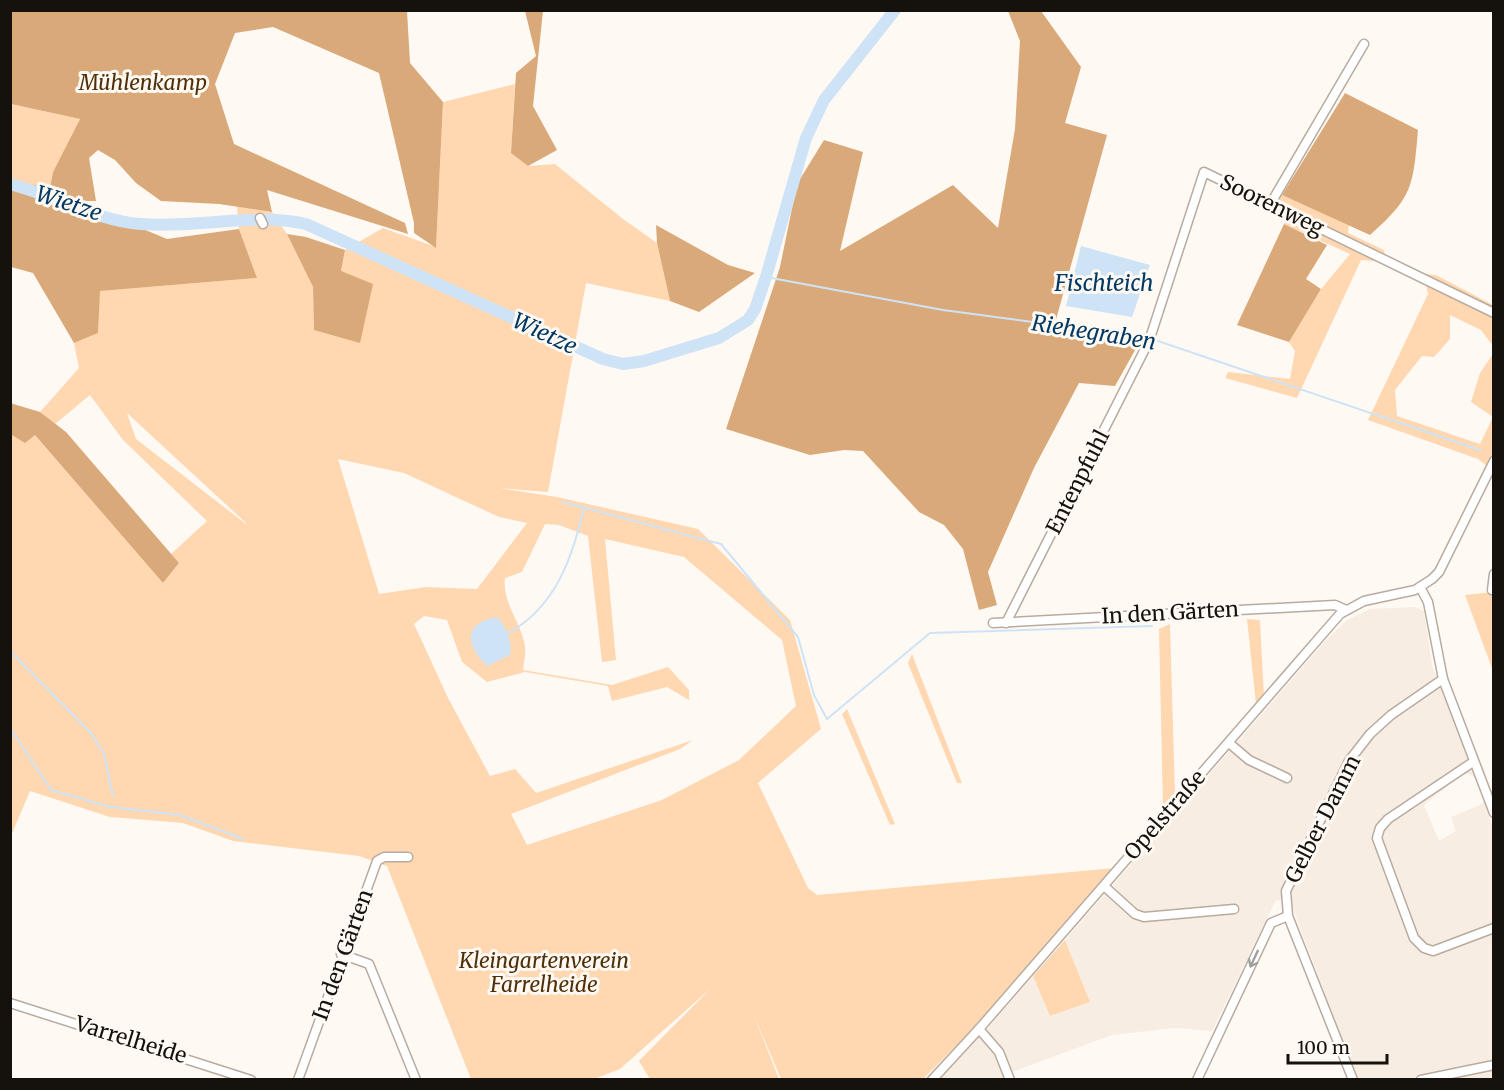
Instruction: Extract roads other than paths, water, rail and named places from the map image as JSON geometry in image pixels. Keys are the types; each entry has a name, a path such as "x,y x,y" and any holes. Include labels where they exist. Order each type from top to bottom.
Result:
{"street":[{"path":"1271,203 1364,44"},
{"name":"Soorenweg","path":"1150,338 1204,172 1494,313"},
{"name":"Entenpfuhl","path":"1006,623 1150,338"},
{"path":"1492,466 1439,572 1420,587 1428,602 1443,679 1494,813"},
{"path":"1491,590 1494,574"},
{"name":"Opelstraße","path":"932,1080 1346,610 1364,601 1402,594 1420,587"},
{"name":"In den Gärten","path":"993,623 1335,605 1346,610"},
{"name":"Gelber Damm","path":"1288,916 1286,891 1349,761 1370,734 1391,715 1443,679"},
{"path":"1229,742 1248,760 1287,778"},
{"path":"1473,762 1388,819 1380,828 1377,838 1414,938 1424,948 1433,951 1494,928"},
{"name":"In den Gärten","path":"298,1080 341,954 377,861 384,857 408,857"},
{"path":"1104,886 1135,914 1144,917 1234,909"},
{"path":"1197,1080 1271,923 1288,916 1353,1080"},
{"path":"341,954 369,964 416,1080"},
{"name":"Varrelheide","path":"10,1003 251,1080"},
{"path":"979,1029 999,1052 1010,1080"},
{"path":"1421,1080 1494,1065"},
{"path":"1465,1071 1473,1080"}],"water":[{"name":"Fischteich","path":"1081,246 1150,265 1132,317 1066,306"},
{"path":"497,617 508,634 510,655 487,666 474,650 471,636 478,624"}],"waterway":[{"name":"Wietze","path":"10,184 92,213 125,222 162,225 265,220 306,224 603,359 623,364 644,361 719,338 748,320 755,309 766,277 806,138 824,100 895,10"},
{"name":"Riehegraben","path":"766,277 943,310 1146,337 1480,450"},
{"path":"563,502 721,544 798,637 814,695 827,719 930,633 1152,626"},
{"path":"508,633 538,610 560,579 568,562 584,507"},
{"path":"10,651 91,733 104,754 113,796"},
{"path":"10,728 51,790 110,807 180,815 243,839"}],"park label":[{"name":"Mühlenkamp","path":"143,83"},
{"name":"Kleingartenverein Farrelheide","path":"544,973"}]}
